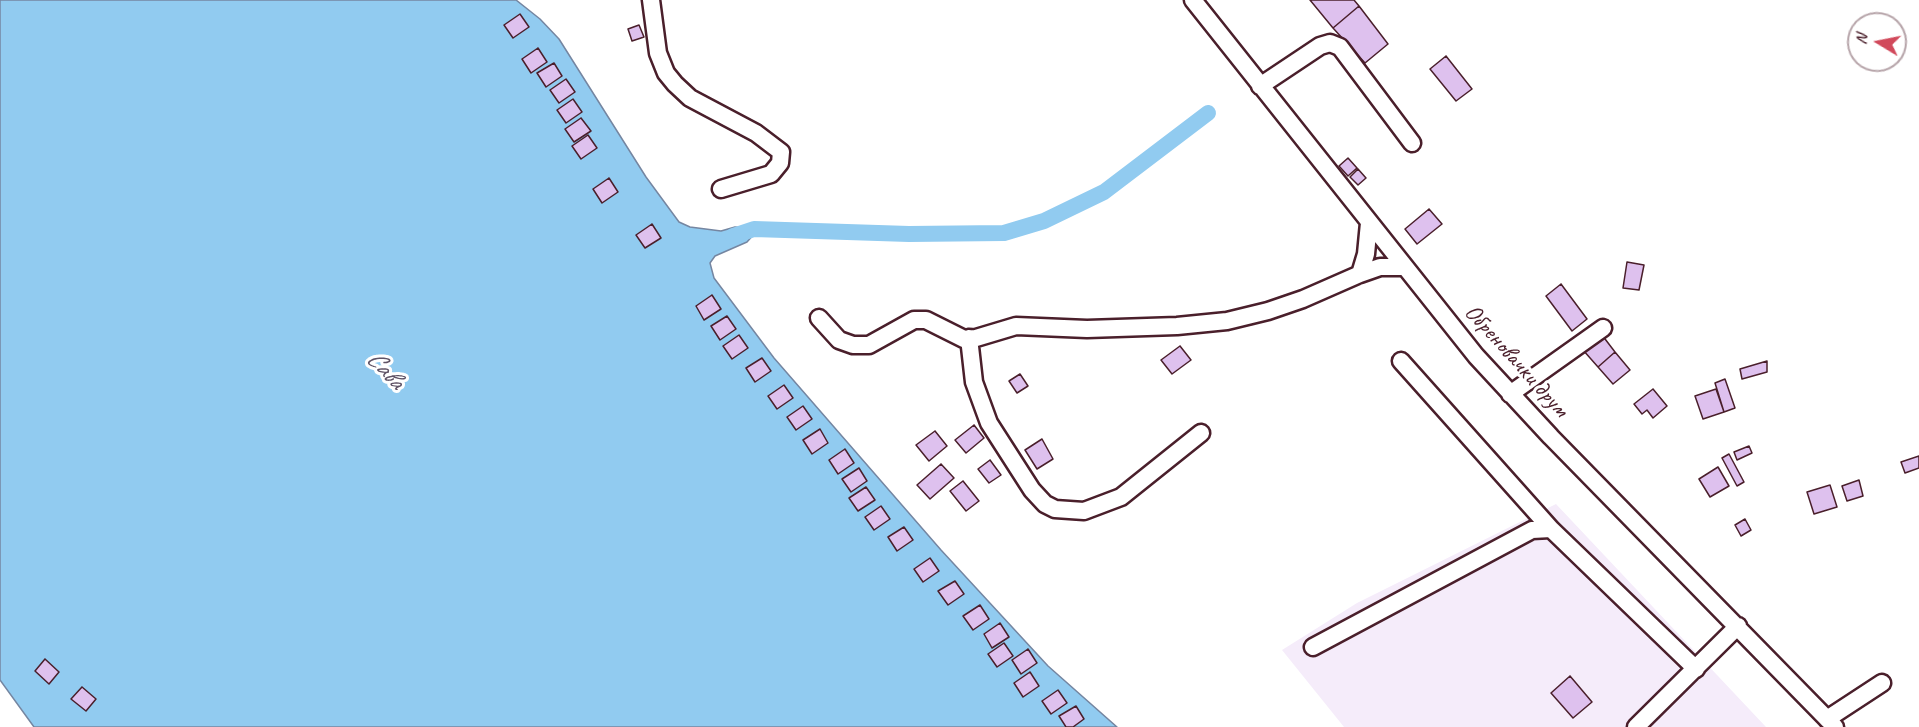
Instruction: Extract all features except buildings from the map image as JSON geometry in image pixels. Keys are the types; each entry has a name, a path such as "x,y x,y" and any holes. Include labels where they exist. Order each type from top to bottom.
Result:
{"street":[{"path":"651,0 658,52 666,73 675,84 690,98 756,133 781,152 780,163 771,174 721,189"},
{"name":"Обреновачки друм","path":"1192,0 1404,267 1510,394 1831,723"},
{"path":"1260,86 1320,46 1330,43 1340,47 1412,142"},
{"path":"1360,274 1366,254 1369,223"},
{"path":"819,318 839,340 853,345 869,345 914,320 926,320 952,334 969,338 1016,326 1087,329 1227,321 1303,299 1380,267 1404,267"},
{"path":"1510,394 1603,328"},
{"path":"969,338 974,382 989,423 1032,490 1045,504 1055,509 1084,511 1121,497 1201,433"},
{"path":"1401,362 1551,529 1696,669"},
{"path":"1313,647 1532,530 1551,529"},
{"path":"1636,727 1738,626"},
{"path":"1831,723 1882,683"}],"shaded area":[{"path":"1556,504 1766,727 1344,727 1282,650 1357,603"}],"water":[{"name":"Сава","path":"0,0 516,0 540,19 559,39 646,177 679,222 690,227 721,231 735,227 754,229 755,233 747,242 715,256 710,263 714,278 774,358 941,550 1048,666 1117,727 34,727 0,680"}],"waterway":[{"path":"733,236 754,229 909,234 1004,233 1044,221 1104,192 1208,113"}]}
